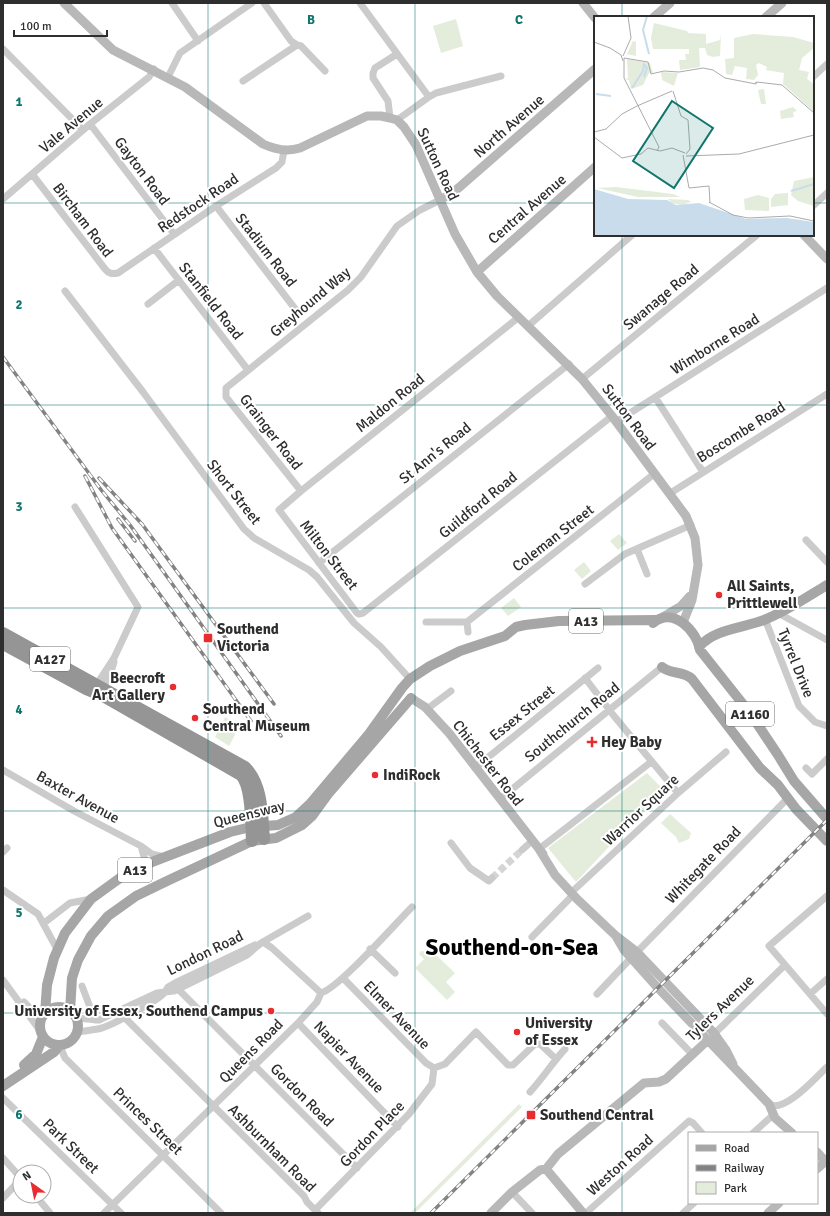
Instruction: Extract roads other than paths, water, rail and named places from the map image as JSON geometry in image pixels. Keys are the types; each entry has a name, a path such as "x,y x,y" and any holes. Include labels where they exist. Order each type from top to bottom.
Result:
{"highway":[{"name":"A127","path":"3,633 241,775 245,781 257,826 258,840"},
{"name":"A127","path":"3,644 99,690"}],"main road":[{"path":"700,649 711,636 765,619 827,584"},
{"path":"656,620 674,618 684,624 697,640 700,649"},
{"name":"Queensway","path":"42,1034 40,1024 44,1015 47,985 57,949 72,921 91,899 115,881 164,857 208,840 257,826 278,825 287,822 306,809 369,734 393,698 410,679 452,654 505,636 516,627 544,622 656,620"},
{"name":"A1160","path":"700,649 750,714 794,781 827,819"},
{"name":"A1160","path":"662,667 670,671 683,672 692,679 760,768 778,785 827,841"},
{"name":"Queensway","path":"77,1032 73,1014 72,978 78,960 91,936 108,916 147,890 258,840 276,838 291,831 312,816 328,794 411,698"},
{"path":"44,1015 57,1008 73,1014"},
{"path":"3,1086 54,1052 60,1046 72,1040 77,1032"},
{"path":"3,1080 32,1058 42,1034 52,1045 60,1046"}],"street":[{"path":"64,3 109,47 168,77 263,144 274,149 284,150 300,148 367,116 381,116 393,119 439,92 501,76"},
{"path":"172,3 198,41"},
{"path":"168,77 180,54 252,3"},
{"path":"264,3 291,41 297,44 325,71"},
{"path":"360,3 429,97"},
{"path":"583,3 594,17"},
{"path":"655,16 670,3"},
{"path":"767,16 782,3"},
{"path":"243,82 297,44"},
{"path":"3,49 83,130"},
{"path":"393,119 388,101 373,78 373,73 375,68 397,54"},
{"path":"814,76 827,64"},
{"name":"Vale Avenue","path":"3,199 90,124 149,77 154,69"},
{"name":"North Avenue","path":"440,200 455,192 594,70"},
{"name":"Sutton Road","path":"393,119 412,137 460,244 477,272 519,317 569,364 582,379 614,419 691,525 695,538 698,565 693,592 684,624"},
{"name":"Gayton Road","path":"90,124 174,234"},
{"name":"Redstock Road","path":"118,272 216,206 276,168 282,162 284,150"},
{"name":"Central Avenue","path":"477,272 594,168"},
{"name":"Bircham Road","path":"32,174 108,273 118,272"},
{"path":"814,205 827,193"},
{"name":"Greyhound Way","path":"226,388 348,290 361,277 397,226 420,210 440,200"},
{"name":"Stadium Road","path":"216,206 296,310"},
{"path":"528,326 631,236"},
{"name":"Swanage Road","path":"582,379 756,236"},
{"path":"805,236 827,259"},
{"name":"Stanfield Road","path":"154,248 248,370"},
{"path":"148,304 179,280"},
{"name":"Wimborne Road","path":"614,419 655,397 827,288"},
{"name":"Short Street","path":"65,291 143,392 244,529 254,538 309,570 354,623 382,647 410,679"},
{"name":"Maldon Road","path":"279,510 519,317"},
{"name":"St Ann's Road","path":"319,563 569,364"},
{"name":"Grainger Road","path":"226,388 226,397 301,491"},
{"name":"Boscombe Road","path":"669,494 827,394"},
{"path":"655,397 703,472"},
{"name":"Guildford Road","path":"360,614 364,613 614,419"},
{"name":"Coleman Street","path":"467,622 654,474"},
{"path":"75,507 138,607 99,690"},
{"name":"Milton Street","path":"279,510 360,614"},
{"path":"584,584 625,554 691,525"},
{"path":"806,540 827,562"},
{"path":"637,549 647,574"},
{"path":"656,620 681,606 693,592"},
{"path":"778,613 827,640"},
{"name":"Tyrrel Drive","path":"765,619 799,706 815,722 827,726"},
{"path":"426,622 467,622 468,632"},
{"name":"Southchurch Road","path":"500,799 662,667"},
{"name":"Essex Street","path":"475,768 598,668"},
{"path":"585,678 651,762 678,793"},
{"path":"427,709 451,691"},
{"name":"Chichester Road","path":"411,698 427,709 448,733 539,849 555,875 596,915 711,1037 733,1064 774,1105 773,1115 791,1132"},
{"name":"Warrior Square","path":"532,937 574,892 678,793 726,752"},
{"path":"806,768 812,774 827,759"},
{"path":"539,849 651,762"},
{"name":"Baxter Avenue","path":"3,770 74,811 141,846 152,854 164,857"},
{"name":"Whitegate Road","path":"597,994 754,830 788,798"},
{"path":"522,850 532,840"},
{"path":"451,843 470,868 489,880 492,878"},
{"path":"138,869 145,860 141,846"},
{"path":"3,890 38,914 57,949"},
{"path":"827,896 769,946 827,1014"},
{"path":"44,923 70,903 91,899"},
{"name":"Queens Road","path":"104,1213 298,1023 317,1002 321,993 328,990 343,978 412,907"},
{"name":"London Road","path":"77,1032 103,1027 124,1017 159,999 168,987 175,983 244,949 262,942 308,916"},
{"path":"262,942 272,948 321,993"},
{"name":"London Road","path":"73,1014 95,1020 110,1016 157,993 178,989 246,955 262,942"},
{"path":"370,949 395,973"},
{"name":"Tylers Avenue","path":"546,1169 558,1154 644,1083 654,1081 659,1082 666,1079 785,965"},
{"name":"Elmer Avenue","path":"343,978 426,1063 434,1068"},
{"path":"810,994 827,979"},
{"path":"3,980 42,1034"},
{"path":"82,986 95,1020"},
{"name":"Gordon Road","path":"178,989 357,1168"},
{"path":"16,996 34,1012 44,1015"},
{"name":"Ashburnham Road","path":"124,1017 154,1045 213,1107 304,1196 316,1212"},
{"name":"Napier Avenue","path":"298,1023 398,1126"},
{"path":"662,1023 692,1054"},
{"path":"434,1068 445,1064 476,1032 508,1065 513,1065 535,1044 540,1044 556,1059"},
{"name":"Princes Street","path":"60,1046 65,1058 221,1213"},
{"path":"530,1092 542,1080 548,1069 566,1049"},
{"path":"774,1105 787,1103 827,1067"},
{"name":"Gordon Place","path":"316,1212 398,1126 432,1084 434,1068"},
{"name":"Park Street","path":"3,1098 121,1213"},
{"path":"754,1132 773,1115"},
{"name":"Weston Road","path":"586,1213 689,1121 693,1123 701,1132"},
{"path":"818,1153 826,1160 818,1168"},
{"path":"3,1158 12,1169"},
{"path":"491,1213 512,1192 540,1170 546,1169 583,1213"},
{"path":"3,1198 12,1187"},
{"path":"512,1192 532,1213"},
{"path":"43,1204 50,1213"},
{"path":"683,1213 693,1204"},
{"path":"769,1212 778,1204"}],"tunnel":[{"path":"492,878 522,850"}],"railway":[{"path":"3,357 102,491 130,525 281,736"},
{"path":"85,476 112,528 251,721"},
{"path":"99,478 142,524 274,704"},
{"path":"118,519 135,541"},
{"path":"431,1213 827,820"}],"place":[{"name":"All Saints, Prittlewell","path":"719,595"},
{"name":"Southend Victoria","path":"208,638"},
{"name":"Beecroft Art Gallery","path":"173,687"},
{"name":"Southend Central Museum","path":"195,718"},
{"name":"Hey Baby","path":"592,742"},
{"name":"IndiRock","path":"375,775"},
{"name":"University of Essex, Southend Campus","path":"271,1011"},
{"name":"University of Essex","path":"517,1032"},
{"name":"Southend Central","path":"531,1115"}],"district":[{"name":"Southend-on-Sea","path":"512,947"}]}
